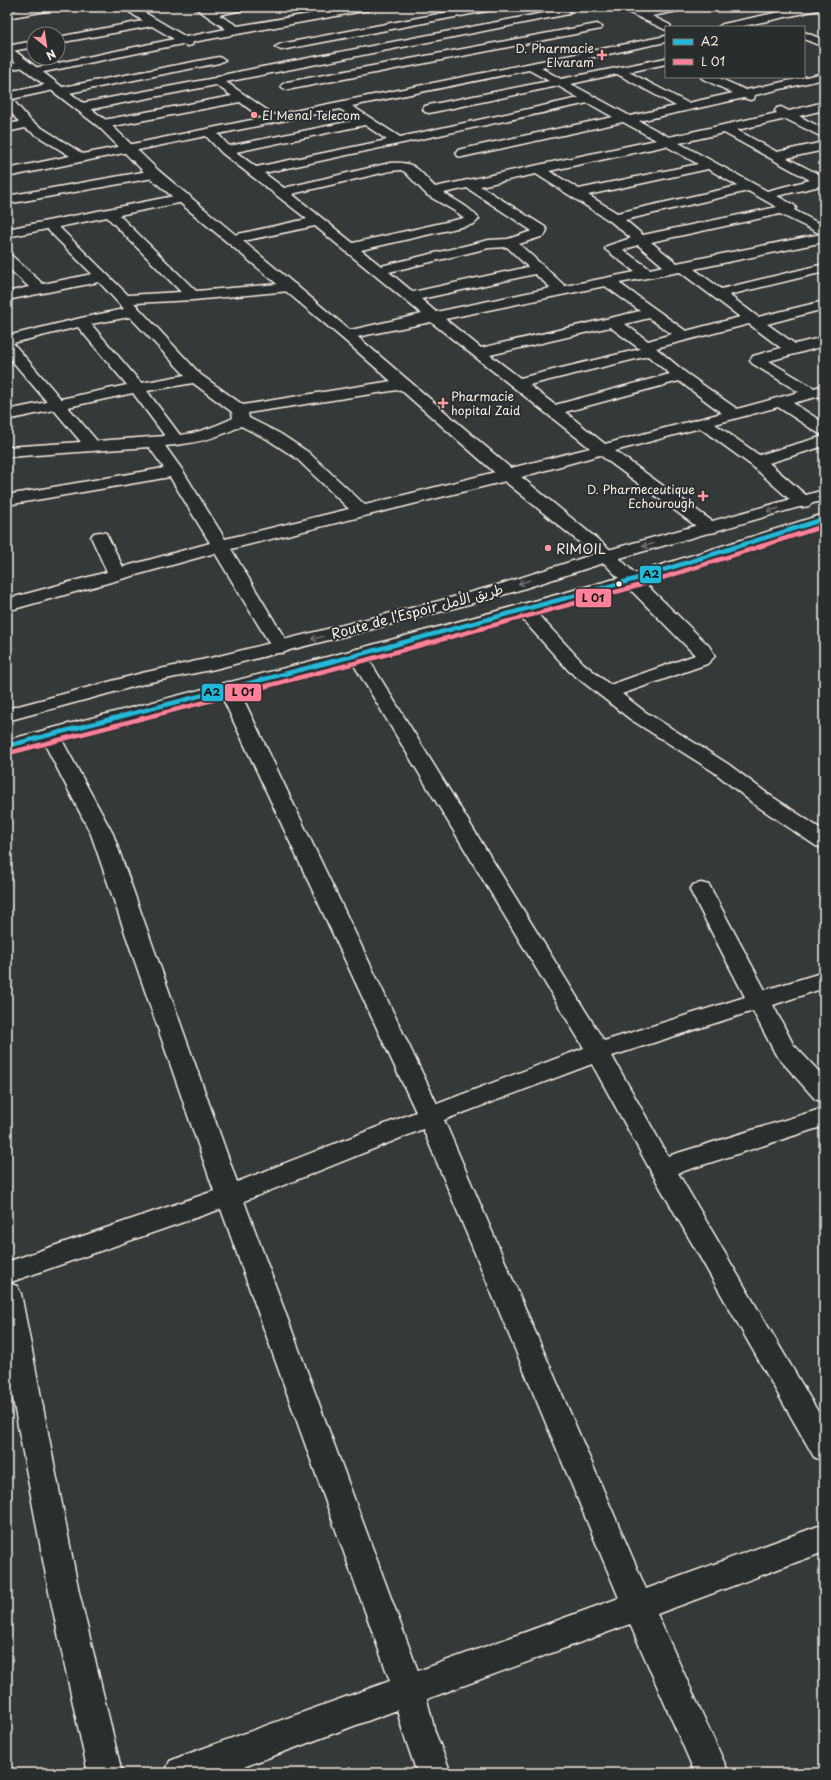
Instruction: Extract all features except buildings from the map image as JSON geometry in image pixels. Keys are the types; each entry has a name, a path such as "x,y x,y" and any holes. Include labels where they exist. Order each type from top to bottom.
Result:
{"main road":[{"path":"7,15 52,7"},
{"path":"130,9 149,7"},
{"path":"199,7 236,30"},
{"path":"209,13 243,7"},
{"path":"7,67 30,67 184,41 236,30 256,28 346,9 369,7"},
{"path":"275,42 378,28 487,7 582,56"},
{"path":"625,7 665,26"},
{"path":"642,15 684,7"},
{"path":"761,7 779,15"},
{"path":"730,26 817,7 824,11"},
{"path":"130,9 151,23 219,60 234,76"},
{"path":"346,9 378,28 435,57 467,79"},
{"path":"81,107 514,21 561,9 613,35 637,45 642,55 661,62"},
{"path":"66,39 151,23"},
{"path":"287,86 597,27"},
{"path":"256,28 275,42 298,63"},
{"path":"805,31 817,28"},
{"path":"805,35 824,44"},
{"path":"7,173 665,39"},
{"path":"7,49 26,45"},
{"path":"7,49 56,89 103,124 154,174 234,239 347,335 508,475 607,556 702,650 704,656 700,660 608,692"},
{"path":"7,97 219,60"},
{"path":"429,109 661,62"},
{"path":"532,66 591,100 789,208 640,240 612,249 648,274"},
{"path":"809,68 824,76"},
{"path":"262,70 299,93"},
{"path":"617,70 687,107"},
{"path":"462,153 687,107 824,76"},
{"path":"709,78 747,94 824,134"},
{"path":"775,78 788,84"},
{"path":"218,81 271,120"},
{"path":"401,93 458,128"},
{"path":"103,124 242,98"},
{"path":"254,171 591,100"},
{"path":"311,101 323,109"},
{"path":"7,102 27,124 80,158"},
{"path":"342,105 398,141"},
{"path":"432,192 726,129 824,106"},
{"path":"226,150 368,121"},
{"path":"7,128 27,124"},
{"path":"726,129 823,182"},
{"path":"209,132 226,150 282,192 376,271 478,353 603,450 710,528"},
{"path":"432,134 474,161"},
{"path":"376,145 385,155 383,159 390,168"},
{"path":"777,156 824,146"},
{"path":"576,194 710,165"},
{"path":"282,192 403,166 410,169 432,192 463,210 472,220 349,248"},
{"path":"487,169 499,177"},
{"path":"538,169 615,218 640,240 793,350"},
{"path":"8,199 154,174"},
{"path":"765,195 823,182"},
{"path":"376,271 489,244 510,243 539,233 540,230 469,184"},
{"path":"615,218 749,187"},
{"path":"7,233 184,198"},
{"path":"783,210 824,231"},
{"path":"110,213 193,296"},
{"path":"234,239 317,221"},
{"path":"50,225 100,277 124,299 133,312 196,378 240,415 302,455 360,511"},
{"path":"347,335 433,316 824,238"},
{"path":"510,243 562,291"},
{"path":"7,259 38,288"},
{"path":"717,294 824,268"},
{"path":"410,297 537,269"},
{"path":"7,296 38,288 100,277"},
{"path":"608,282 684,336"},
{"path":"124,299 193,296 290,287"},
{"path":"517,382 648,348 684,336 824,305"},
{"path":"92,445 9,348 81,322 133,312"},
{"path":"478,353 652,313"},
{"path":"81,322 137,388 176,440"},
{"path":"612,322 648,348 681,376 734,414"},
{"path":"818,392 758,360 760,358 824,341"},
{"path":"552,411 681,376"},
{"path":"7,415 137,388 196,378"},
{"path":"7,452 190,439 212,433 240,415 404,384"},
{"path":"7,605 220,546 508,475 818,392"},
{"path":"781,402 824,430"},
{"path":"703,423 757,461 803,502"},
{"path":"153,441 175,471 280,647"},
{"path":"757,461 824,441"},
{"path":"7,500 175,471"},
{"name":"Route de l’Espoir طريق الأمل","path":"7,715 148,678 280,647 441,606 507,588 607,556 824,495"},
{"name":"Route de l’Espoir طريق الأمل","path":"7,746 357,655 632,580 824,519"},
{"path":"100,537 118,575"},
{"path":"523,610 576,667 637,715 721,768 761,799 824,841"},
{"path":"357,655 598,1052 662,1168 824,1448"},
{"path":"228,688 430,1116 638,1606 712,1773"},
{"path":"50,735 102,834 229,1196 409,1690 420,1732 434,1773"},
{"path":"701,890 784,1049 824,1093"},
{"path":"7,1273 229,1196 430,1116 598,1052 824,980"},
{"path":"662,1168 824,1117"},
{"path":"7,1294 64,1592 105,1773"},
{"path":"182,1773 824,1538"}],"transit line":[{"name":"A2","path":"7,746 357,655 632,580 824,519"},
{"path":"9,753 359,662 634,587 824,526"}],"place":[{"name":"D. Pharmacie Elvaram","path":"602,55"},
{"name":"El Menal Telecom","path":"254,115"},
{"name":"Pharmacie hopital Zaid","path":"443,403"},
{"name":"D. Pharmeceutique Echourough","path":"703,496"},
{"name":"RIMOIL","path":"548,548"}]}
